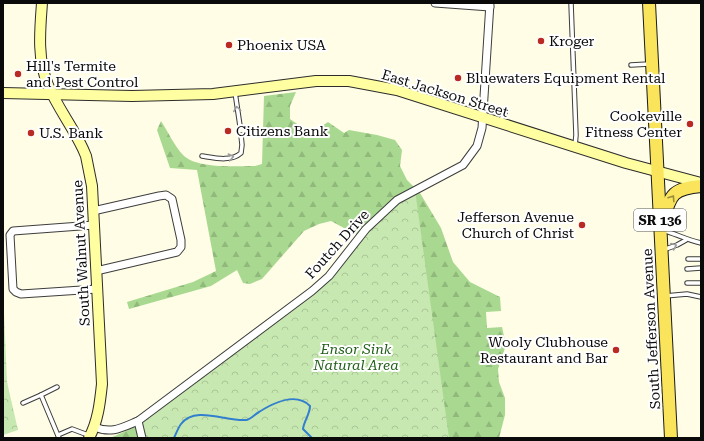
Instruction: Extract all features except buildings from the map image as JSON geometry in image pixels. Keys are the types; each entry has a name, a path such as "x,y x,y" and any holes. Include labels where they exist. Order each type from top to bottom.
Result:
{"main road":[{"name":"South Jefferson Avenue","path":"649,3 671,438"},
{"path":"661,229 673,195 680,190 701,185"}],"street":[{"name":"South Walnut Avenue","path":"42,3 40,52 47,84 86,156 92,186 102,384 99,408 91,434"},
{"path":"435,3 490,5"},
{"name":"Foutch Drive","path":"91,434 116,430 138,421 312,291 328,276 366,229 397,200 463,165 477,146 482,128 490,5"},
{"name":"East Jackson Street","path":"3,93 165,96 213,94 316,81 349,81 397,90 482,118 701,185"},
{"path":"93,211 159,196 166,196 172,199 181,240 181,247 177,252 96,271"},
{"path":"94,225 13,231 10,235 13,289 16,292 21,294 97,289"},
{"path":"138,421 142,438"}],"lane":[{"path":"572,3 576,135 575,147"},
{"path":"631,65 652,64"},
{"path":"235,91 240,126"},
{"path":"498,123 505,113"},
{"path":"202,156 226,159 237,157 241,153 241,135"},
{"path":"661,229 686,240 701,243"},
{"path":"662,251 686,240"},
{"path":"688,259 701,258"},
{"path":"687,269 701,268"},
{"path":"687,283 701,283"},
{"path":"664,296 687,294 701,297"},
{"path":"23,403 57,388"},
{"path":"41,395 58,437 72,429 91,434"}],"green space":[{"path":"296,92 290,106 290,119 303,128 325,134 322,126 328,122 344,133 349,130 395,140 402,150 400,166 407,180 420,193 441,228 453,262 470,282 500,297 501,311 486,312 487,328 502,327 506,345 498,369 499,382 505,398 505,415 499,438 110,438 135,427 248,343 287,344 357,235 331,221 319,224 304,231 262,279 250,284 243,283 237,270 211,286 129,309 127,302 193,282 216,271 197,170 170,168 157,130 161,121 177,148 183,155 197,163 217,166 255,166 262,164 264,96"},
{"name":"Ensor Sink Natural Area","path":"415,190 449,438 142,438 138,421 329,276 367,229"},
{"path":"3,289 7,382 18,430 3,435"}],"waterway":[{"path":"174,438 181,424 187,418 203,415 246,420 271,405 291,399 304,402 310,406 303,429 312,438"}],"place":[{"name":"Kroger","path":"541,41"},
{"name":"Phoenix USA","path":"229,45"},
{"name":"Hill's Termite and Pest Control","path":"18,74"},
{"name":"Bluewaters Equipment Rental","path":"458,78"},
{"name":"Cookeville Fitness Center","path":"690,124"},
{"name":"Citizens Bank","path":"228,131"},
{"name":"U.S. Bank","path":"31,133"},
{"name":"Jefferson Avenue Church of Christ","path":"582,225"},
{"name":"Wooly Clubhouse Restaurant and Bar","path":"616,350"}]}
